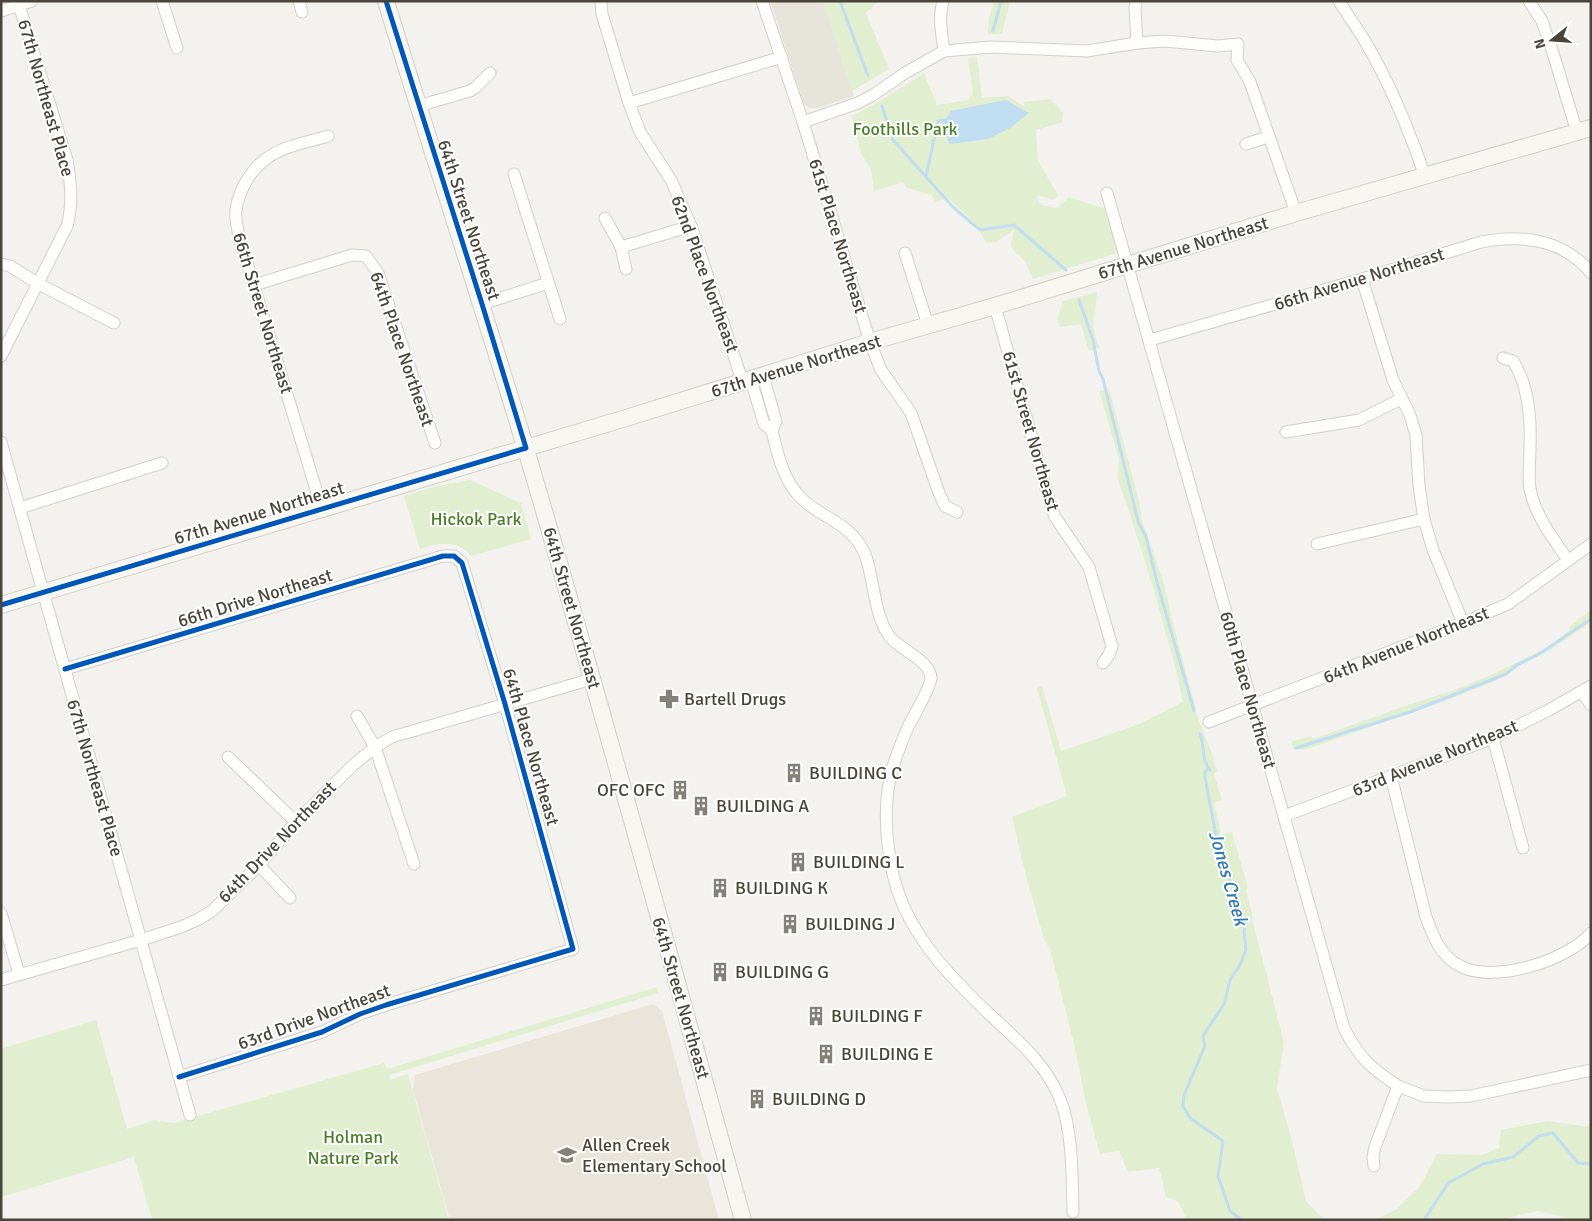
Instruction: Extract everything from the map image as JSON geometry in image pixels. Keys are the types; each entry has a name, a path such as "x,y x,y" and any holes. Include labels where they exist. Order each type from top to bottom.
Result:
{"main road":[{"name":"64th Street Northeast","path":"386,1 526,448 743,1220"},
{"name":"67th Avenue Northeast","path":"1,605 752,380 870,342 995,306 1296,213 1584,130"}],"street":[{"path":"1,11 32,1"},
{"path":"162,1 178,48"},
{"name":"62nd Place Northeast","path":"601,1 602,14 629,103 640,132 670,180 691,226 752,380 776,421 772,431 789,484 815,510 836,521 851,534 864,554 882,620 889,636 905,651 928,667 931,679 903,739 891,772 887,828 890,861 895,882 901,900 912,922 940,965 1035,1057 1053,1084 1061,1099 1067,1121 1073,1212"},
{"name":"61st Place Northeast","path":"762,1 803,122 870,342 881,370 911,413 945,506 957,512"},
{"path":"943,1 940,27 944,51"},
{"path":"1136,1 1137,43"},
{"path":"1340,1 1386,80 1409,130 1425,176"},
{"path":"1529,1 1542,21 1584,130"},
{"name":"67th Northeast Place","path":"1,356 66,226 71,212 71,186 67,160 19,5"},
{"path":"803,122 858,103 944,51 991,47 1087,51 1137,43 1165,41 1218,46 1238,44 1237,60 1250,82 1296,213"},
{"path":"629,103 782,57"},
{"path":"418,106 470,91 490,74"},
{"name":"66th Street Northeast","path":"322,509 240,240 236,224 236,210 243,187 256,167 271,155 328,136"},
{"path":"1246,144 1268,137"},
{"path":"514,174 560,319"},
{"name":"60th Place Northeast","path":"1107,193 1344,1028 1353,1046 1370,1066 1398,1086 1424,1096 1471,1096 1591,1070"},
{"path":"605,218 622,247 626,269"},
{"path":"622,247 691,226"},
{"name":"66th Avenue Northeast","path":"1150,340 1496,239 1528,239 1549,243 1569,253 1591,273"},
{"path":"905,253 928,325"},
{"name":"64th Place Northeast","path":"254,285 352,255 366,256 378,272 435,443"},
{"path":"1,264 10,266 37,284 114,323"},
{"path":"1362,279 1393,380 1410,415 1416,435 1419,486 1424,519 1432,550 1464,623"},
{"path":"482,304 548,283"},
{"name":"61st Street Northeast","path":"995,306 1055,517 1089,567 1094,583 1112,646 1109,655 1103,663"},
{"path":"1502,358 1513,361 1518,369 1528,404 1531,424 1529,472 1531,491 1547,530 1568,560"},
{"path":"1286,432 1359,420 1402,399"},
{"name":"67th Northeast Place","path":"1,442 190,1115"},
{"path":"20,508 162,463"},
{"path":"1317,544 1424,519"},
{"name":"64th Avenue Northeast","path":"1209,722 1252,707 1508,604 1591,544"},
{"name":"66th Drive Northeast","path":"65,669 443,556 454,556"},
{"name":"64th Place Northeast","path":"454,556 462,563 505,704 573,949"},
{"name":"64th Drive Northeast","path":"1,980 141,940 199,919 213,910 259,866 296,822 352,766 375,746 392,737 592,679"},
{"name":"63rd Avenue Northeast","path":"1284,816 1493,738 1586,689 1591,705"},
{"path":"357,716 375,746 414,864"},
{"path":"1493,738 1523,848"},
{"path":"228,757 296,822"},
{"path":"1391,776 1426,916 1433,936 1441,951 1460,966 1478,972 1496,973 1535,965 1569,952 1584,942 1591,933"},
{"path":"259,866 290,898"},
{"path":"1,913 18,974"},
{"name":"63rd Drive Northeast","path":"179,1077 322,1032 386,1004 573,949"},
{"path":"1374,1166 1375,1147 1398,1086"}],"shaded area":[{"path":"770,1 823,1 854,96 818,108 810,108 804,104"},
{"name":"Allen Creek Elementary School","path":"653,1004 662,1011 719,1220 450,1220 413,1090 415,1075"}],"green space":[{"name":"Foothills Park","path":"823,1 878,1 866,13 889,69 852,91"},
{"path":"994,1 1010,1 1002,34 988,34 989,18"},
{"path":"977,57 982,98 1008,96 1025,107 1023,102 1050,99 1063,113 1063,122 1036,130 1038,161 1059,196 1053,200 1038,195 1037,198 1041,205 1057,208 1069,197 1109,210 1127,250 1033,279 1025,261 1015,252 1011,245 1014,230 996,242 986,243 977,225 948,198 936,202 931,195 907,188 903,182 874,191 871,170 861,153 852,116 924,73 937,105 968,100 973,93 968,58"},
{"path":"1097,292 1093,327 1099,348 1089,351 1081,324 1060,327 1057,318 1063,301"},
{"path":"1109,389 1140,505 1141,518 1163,580 1199,721 1217,771 1214,774 1222,800 1214,803 1221,835 1232,832 1248,888 1246,890 1252,919 1284,1042 1277,1088 1306,1201 1324,1220 1187,1220 1178,1201 1166,1197 1159,1168 1128,1172 1119,1151 1100,1154 1086,1103 1074,1044 1050,949 1044,939 1027,880 1012,817 1067,796 1037,688 1042,686 1061,751 1137,725 1183,702 1154,591 1118,480 1119,459 1099,391"},
{"name":"Hickok Park","path":"470,480 521,503 531,539 471,556 459,547 447,544 420,549 404,496 437,486"},
{"path":"1591,610 1591,622 1550,650 1518,666 1495,681 1445,701 1310,748 1294,750 1291,742 1311,736 1313,739 1452,691 1489,676 1549,647 1569,630 1570,626"},
{"name":"Holman Nature Park","path":"657,987 658,993 389,1075 390,1080 408,1074 449,1220 152,1220 134,1157 1,1197 1,1049 96,1020 127,1129 154,1120 174,1123 384,1063 387,1069"},
{"path":"1547,1121 1591,1127 1591,1220 1577,1220 1538,1211 1505,1220 1375,1220 1397,1209 1420,1186 1437,1154 1482,1155 1499,1148 1501,1130"}],"water":[{"path":"1006,100 1029,113 1010,128 988,139 950,144 941,126 951,111"}],"waterway":[{"path":"840,1 868,76"},
{"path":"993,31 1001,1"},
{"path":"882,106 893,140 953,207 980,230 1014,225 1066,270"},
{"path":"926,176 938,121 947,120"},
{"path":"1079,300 1093,340 1099,371 1103,379 1138,521 1146,537 1194,711"},
{"name":"Jones Creek","path":"1296,748 1410,712 1506,674 1517,665 1539,654 1591,619"},
{"path":"1200,734 1205,761 1210,770"},
{"name":"Jones Creek","path":"1208,768 1205,772 1205,777 1215,831 1246,925 1244,931 1246,950 1239,967 1230,980 1224,1004 1203,1036 1205,1046 1184,1095 1183,1106 1190,1118 1223,1141 1218,1176 1230,1211 1242,1220"},
{"name":"Jones Creek","path":"1424,1220 1448,1183 1483,1164 1513,1157 1539,1136 1553,1133 1578,1163 1591,1164"}],"cycle path":[{"path":"1,605 526,448 386,1"},
{"path":"65,669 443,556 454,556 462,563 505,704 573,949 386,1005 360,1014 322,1032 179,1077"}],"place":[{"name":"Bartell Drugs","path":"669,699"},
{"name":"BUILDING C","path":"794,773"},
{"name":"OFC OFC","path":"680,790"},
{"name":"BUILDING A","path":"701,806"},
{"name":"BUILDING L","path":"798,862"},
{"name":"BUILDING K","path":"720,888"},
{"name":"BUILDING J","path":"790,924"},
{"name":"BUILDING G","path":"720,972"},
{"name":"BUILDING F","path":"816,1016"},
{"name":"BUILDING E","path":"826,1054"},
{"name":"BUILDING D","path":"757,1099"},
{"name":"Allen Creek Elementary School","path":"567,1155"}]}
